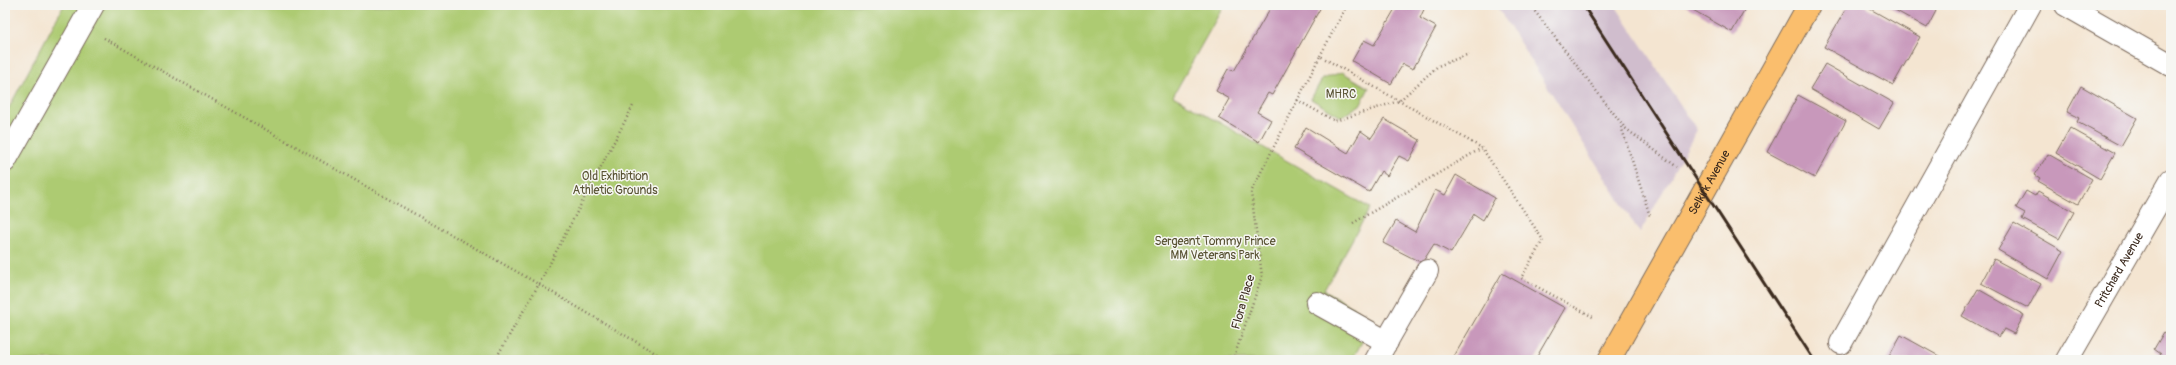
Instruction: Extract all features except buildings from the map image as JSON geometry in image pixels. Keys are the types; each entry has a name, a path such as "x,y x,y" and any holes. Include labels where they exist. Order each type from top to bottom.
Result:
{"main road":[{"name":"Selkirk Avenue","path":"1609,360 1809,5"}],"street":[{"path":"5,161 93,5"},
{"path":"1841,343 2030,5"},
{"path":"2066,5 2171,65"},
{"name":"Pritchard Avenue","path":"2067,360 2171,180"},
{"path":"1317,303 1382,351 1427,271"}],"path":[{"name":"Flora Place","path":"1233,360 1262,276 1251,192 1268,156 1347,5"},
{"path":"1530,5 1625,128 1677,167"},
{"path":"81,25 539,284 667,360"},
{"path":"1297,100 1335,121 1399,101 1438,66 1470,54"},
{"path":"1320,56 1482,148 1543,240 1521,278 1593,317"},
{"path":"496,360 539,284 634,104"},
{"path":"1620,120 1650,216"},
{"path":"1353,223 1482,148"}],"shaded area":[{"path":"1496,5 1615,5 1697,130 1640,233"}],"green space":[{"name":"Old Exhibition Athletic Grounds","path":"64,5 1224,5 1173,96 1370,208 1324,290 1374,320 1352,360 5,360 5,115"},
{"name":"MHRC","path":"1342,72 1369,88 1360,105 1341,117 1311,99 1322,79"}],"railway":[{"path":"1583,5 1814,360"}],"park label":[{"name":"Sergeant Tommy Prince MM Veterans Park","path":"1215,248"}]}
